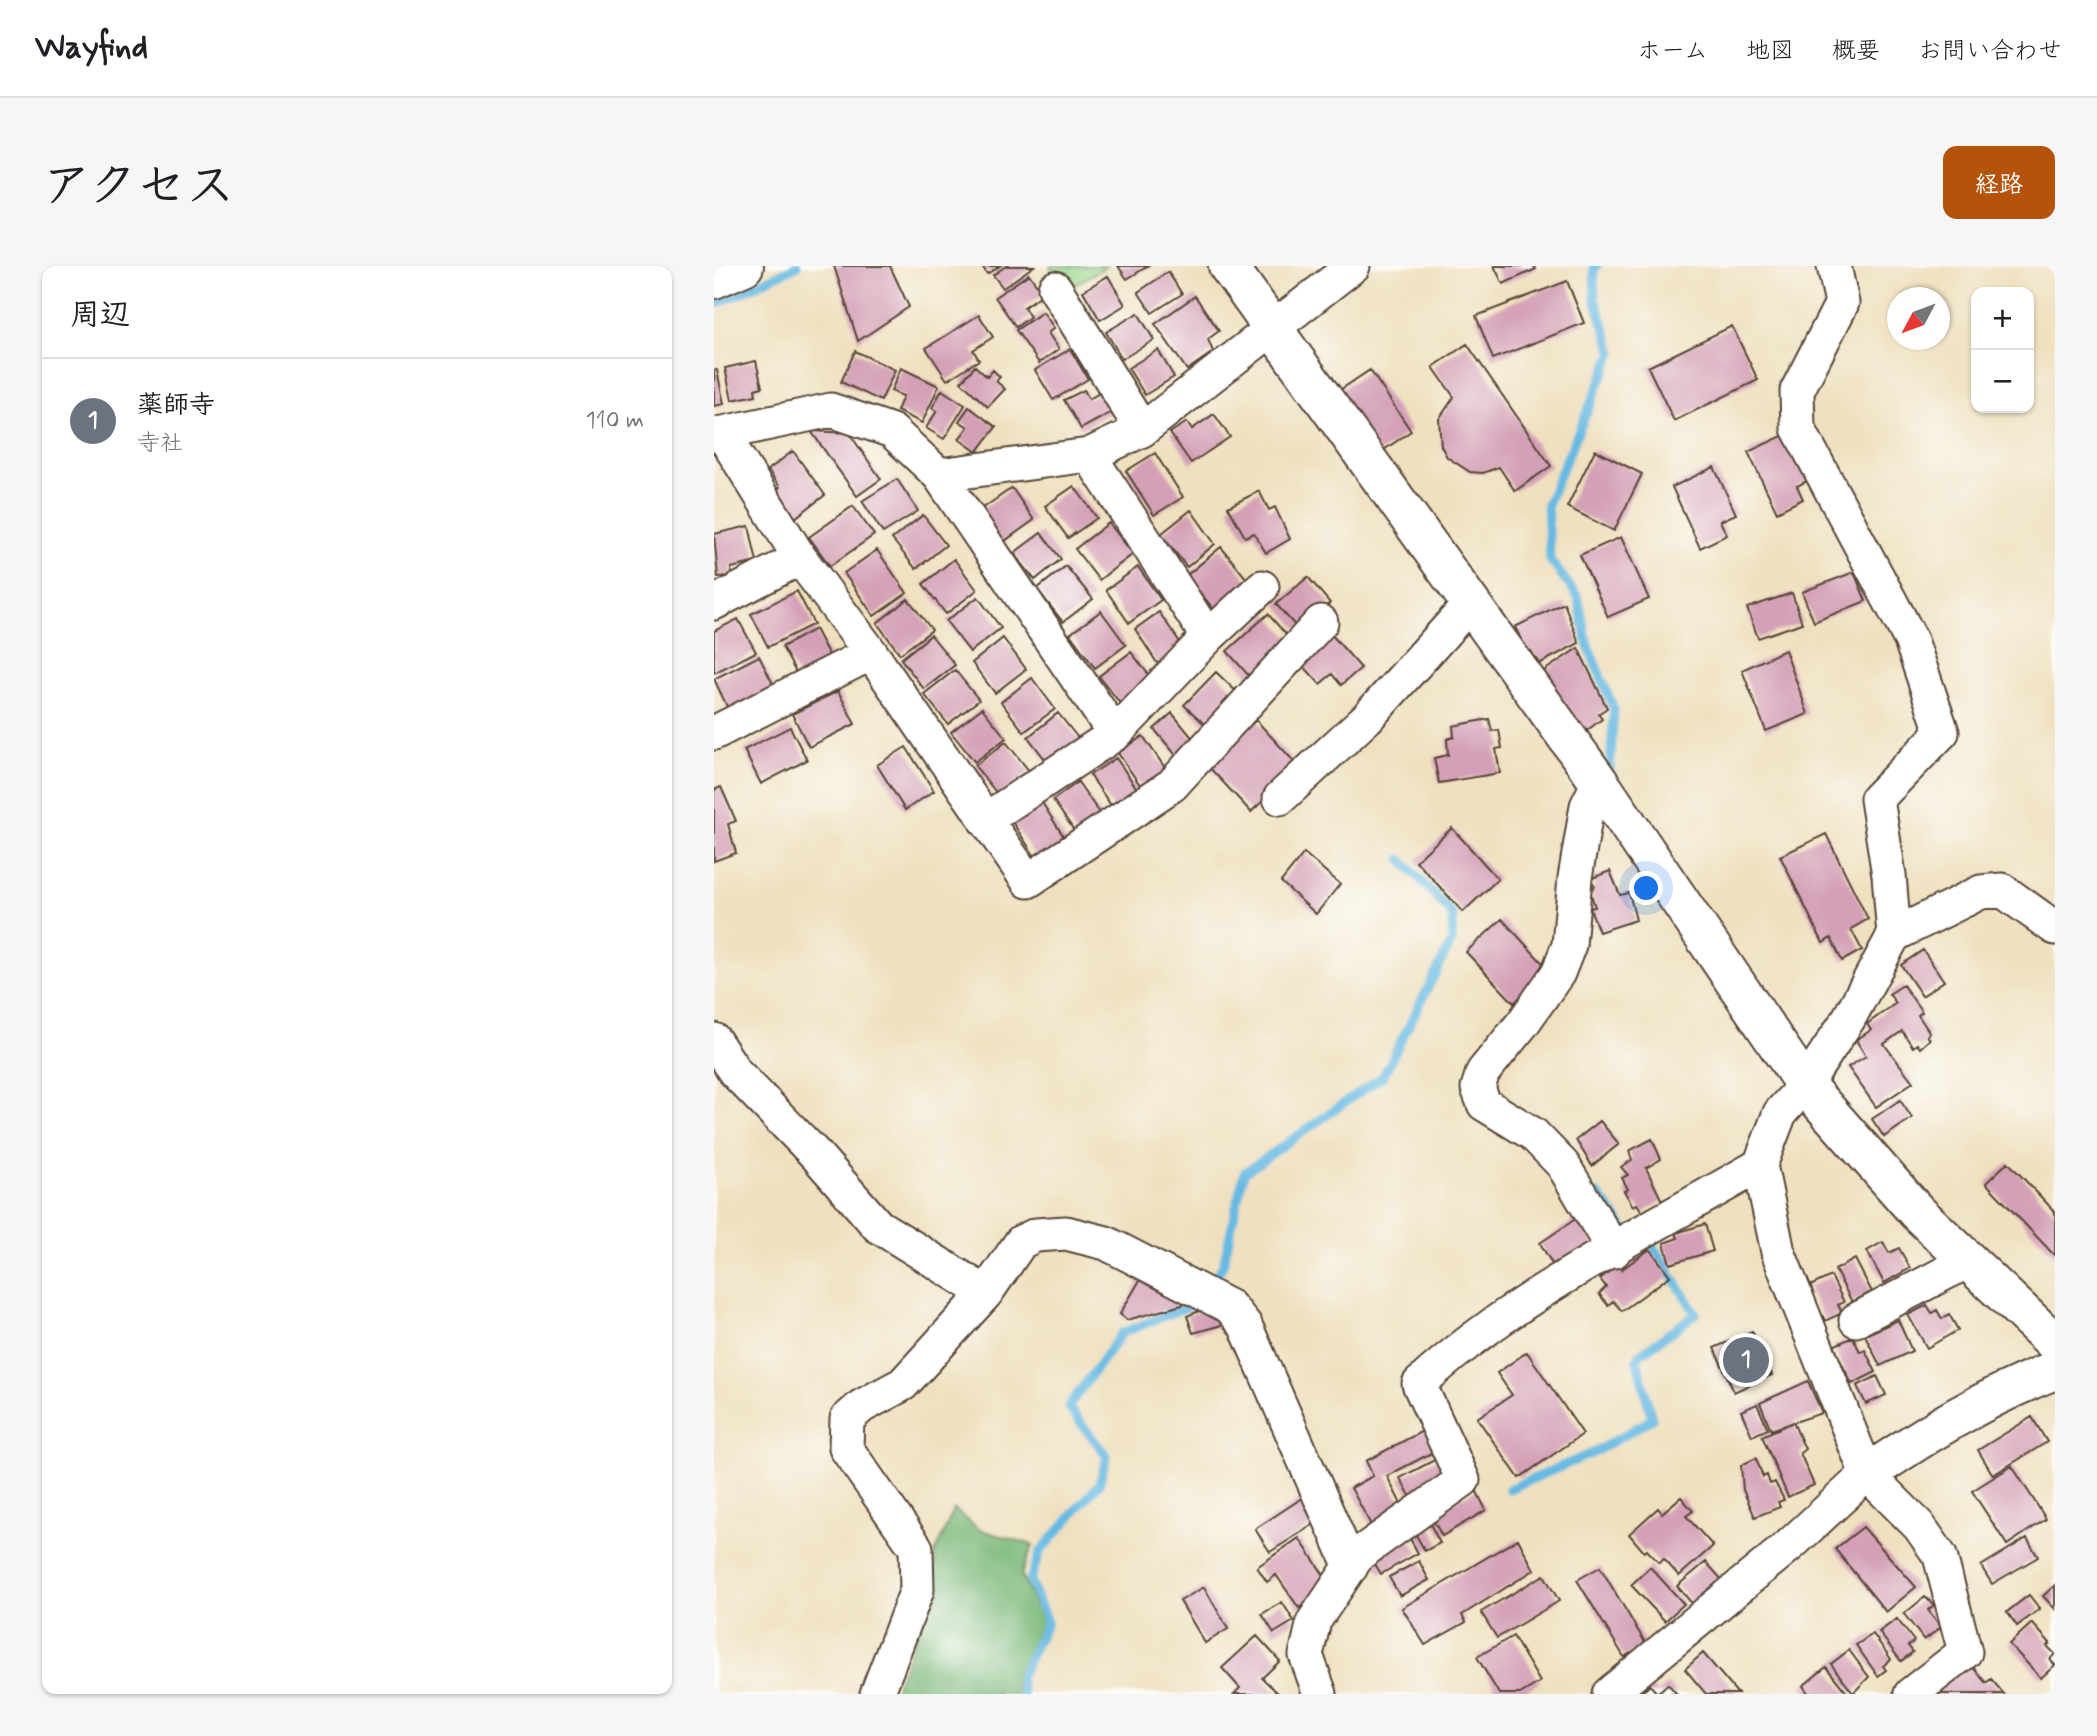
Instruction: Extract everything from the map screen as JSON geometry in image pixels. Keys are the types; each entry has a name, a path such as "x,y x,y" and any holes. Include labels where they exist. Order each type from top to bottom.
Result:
{"street":[{"path":"714,279 744,266"},
{"path":"1228,266 1469,604 1600,782 1805,1085 1917,1212 2055,1343"},
{"path":"939,475 1089,455 1142,430 1353,266"},
{"path":"1834,266 1842,303 1797,391 1798,428 1911,640 1942,732 1877,799 1889,875 1894,935 1849,1018 1805,1085 1780,1113 1760,1165 1778,1252 1867,1474 1919,1526 1940,1556 1965,1652 1911,1694"},
{"path":"1055,288 1142,430"},
{"path":"1115,734 939,475 892,431 831,410 718,434 800,558 872,653 1028,881 1171,785 1258,694 1321,622"},
{"path":"1089,455 1208,637"},
{"path":"714,603 800,558"},
{"path":"985,820 1115,734 1208,637 1262,587"},
{"path":"1280,798 1367,718 1469,604"},
{"path":"714,733 872,653"},
{"path":"1600,782 1587,806 1575,878 1569,945 1561,964 1523,1023 1483,1072 1478,1088 1484,1104 1533,1134 1563,1165 1614,1251"},
{"path":"1894,935 1981,892 2002,890 2055,928"},
{"path":"714,1040 734,1072 816,1155 878,1226 986,1293"},
{"path":"1320,1694 1307,1655 1314,1621 1359,1554 1463,1480 1419,1384 1448,1357 1556,1283 1760,1165"},
{"path":"877,1694 916,1590 916,1548 846,1448 847,1419 903,1384 986,1293 1021,1242 1036,1235 1066,1233 1106,1243 1230,1307 1245,1325 1351,1567"},
{"path":"1856,1320 1968,1261"},
{"path":"1609,1694 1791,1544 1867,1474 1935,1428 2023,1382 2055,1370"}],"green space":[{"path":"1050,266 1107,266 1074,285 1067,274 1058,279"},
{"path":"954,1509 980,1530 1033,1545 1021,1574 1043,1622 1016,1677 1019,1694 893,1694 936,1585 935,1553"}],"building":[{"path":"834,266 890,266 909,307 858,341"},
{"path":"982,266 1000,266 987,274"},
{"path":"1006,266 1034,266 1003,288 993,275"},
{"path":"1118,266 1148,266 1127,279"},
{"path":"1494,266 1534,266 1536,269 1503,284"},
{"path":"1168,272 1182,294 1152,313 1138,292"},
{"path":"1029,274 1043,294 1024,307 1030,317 1016,327 995,297"},
{"path":"1108,276 1125,305 1100,320 1083,291"},
{"path":"1567,281 1584,323 1493,359 1476,316"},
{"path":"1195,296 1219,331 1208,339 1213,352 1187,370 1155,324"},
{"path":"1043,312 1054,328 1048,333 1059,349 1039,363 1016,330"},
{"path":"1138,313 1154,340 1122,359 1106,332"},
{"path":"979,315 993,337 973,350 979,360 947,380 926,348"},
{"path":"1732,326 1758,380 1674,421 1648,367"},
{"path":"1467,344 1551,466 1515,491 1499,467 1483,473 1470,472 1447,457 1441,446 1439,419 1454,397 1433,367"},
{"path":"1070,349 1088,379 1053,400 1035,370"},
{"path":"1158,350 1174,377 1145,395 1128,368"},
{"path":"855,351 895,370 881,401 841,382"},
{"path":"756,361 762,387 755,389 756,395 732,400 725,368"},
{"path":"975,366 987,377 993,370 1000,377 996,381 1005,389 988,407 961,382"},
{"path":"901,368 939,386 922,423 897,411 903,396 891,391"},
{"path":"714,370 717,370 724,404 714,406"},
{"path":"1370,370 1411,431 1378,454 1337,392"},
{"path":"942,390 965,405 944,439 926,428 937,411 932,408"},
{"path":"1084,390 1089,399 1101,392 1112,412 1081,429 1064,400"},
{"path":"969,407 996,427 977,452 959,439 968,427 959,421"},
{"path":"1214,414 1230,437 1191,463 1170,433 1187,422 1192,429"},
{"path":"811,431 849,433 881,479 857,496"},
{"path":"1791,432 1813,478 1797,486 1803,499 1777,512 1748,452"},
{"path":"1595,450 1642,474 1614,531 1567,507"},
{"path":"793,451 825,495 795,518 775,491 780,487 768,470"},
{"path":"1155,453 1183,497 1154,515 1126,471"},
{"path":"1714,467 1736,514 1720,521 1727,535 1700,548 1672,487"},
{"path":"897,479 918,511 883,533 862,501"},
{"path":"1074,486 1097,518 1068,538 1045,506"},
{"path":"1012,488 1034,520 1002,543 979,511"},
{"path":"1259,491 1269,510 1275,507 1290,539 1266,553 1254,533 1245,537 1228,507"},
{"path":"853,506 874,535 830,566 809,537"},
{"path":"1191,510 1215,544 1187,567 1161,534"},
{"path":"923,515 946,545 916,569 892,539"},
{"path":"1109,523 1133,554 1099,580 1075,549"},
{"path":"749,526 757,562 731,568 732,576 718,577 714,534"},
{"path":"1041,533 1061,559 1035,580 1014,553"},
{"path":"1621,537 1649,599 1608,617 1580,555"},
{"path":"1221,547 1251,584 1216,612 1186,576"},
{"path":"877,550 907,593 874,616 844,573"},
{"path":"954,559 977,590 946,614 923,584"},
{"path":"1066,566 1093,599 1063,622 1037,589"},
{"path":"1138,567 1161,600 1129,623 1106,590"},
{"path":"1854,572 1866,601 1814,622 1802,592"},
{"path":"1308,577 1330,603 1298,629 1276,604"},
{"path":"797,591 814,624 768,647 751,614"},
{"path":"1792,593 1802,623 1758,638 1747,608"},
{"path":"978,597 1001,628 970,652 946,621"},
{"path":"908,599 932,630 900,654 877,623"},
{"path":"1564,603 1579,643 1539,664 1531,651 1528,653 1515,627"},
{"path":"1101,611 1126,645 1095,668 1070,634"},
{"path":"1159,612 1186,651 1161,669 1135,629"},
{"path":"1268,614 1291,640 1256,684 1227,651"},
{"path":"738,619 756,652 714,673 714,631"},
{"path":"815,629 832,661 799,678 782,647"},
{"path":"1330,633 1361,668 1341,685 1332,674 1320,684 1298,660"},
{"path":"931,635 955,665 924,689 901,659"},
{"path":"1003,638 1026,669 995,693 972,663"},
{"path":"1578,648 1607,708 1598,714 1602,719 1586,731 1541,673"},
{"path":"1785,650 1808,714 1766,731 1742,670"},
{"path":"1131,652 1152,679 1120,703 1099,676"},
{"path":"759,656 776,690 730,713 714,679"},
{"path":"955,670 979,700 948,724 924,694"},
{"path":"1216,672 1243,698 1212,731 1184,705"},
{"path":"1032,678 1055,709 1024,732 1001,702"},
{"path":"838,691 855,724 809,747 792,714"},
{"path":"982,708 1006,738 975,762 951,732"},
{"path":"1058,713 1082,743 1051,767 1028,737"},
{"path":"1172,713 1199,746 1181,761 1154,729"},
{"path":"1489,719 1492,731 1499,730 1502,748 1496,749 1500,773 1439,783 1434,758 1448,755 1447,739 1454,737 1453,726"},
{"path":"1256,720 1299,767 1251,812 1207,765"},
{"path":"790,727 807,760 761,784 744,750"},
{"path":"1143,736 1170,775 1145,792 1118,753"},
{"path":"1006,742 1030,772 999,796 975,766"},
{"path":"906,747 934,791 905,810 877,765"},
{"path":"1116,758 1142,796 1117,814 1090,775"},
{"path":"1078,782 1105,821 1080,839 1053,800"},
{"path":"721,787 736,821 728,824 736,853 714,861 714,790"},
{"path":"1041,801 1069,845 1040,864 1011,820"},
{"path":"1452,828 1498,879 1463,912 1416,861"},
{"path":"1826,834 1868,919 1851,929 1862,950 1842,961 1831,938 1823,943 1780,856"},
{"path":"1304,853 1340,884 1316,914 1281,882"},
{"path":"1610,871 1620,895 1629,893 1636,920 1599,932 1590,908 1595,907 1590,891 1595,886 1590,879"},
{"path":"1502,919 1549,970 1514,1003 1466,952"},
{"path":"1923,950 1944,981 1922,996 1901,965"},
{"path":"1903,985 1922,1012 1918,1015 1930,1033 1927,1036 1930,1039 1920,1048 1917,1044 1913,1047 1902,1031 1884,1044 1913,1082 1876,1107 1848,1067 1866,1056 1856,1040 1871,1030 1867,1024 1896,1003 1889,994"},
{"path":"1900,1100 1912,1118 1884,1137 1872,1119"},
{"path":"1600,1121 1619,1144 1592,1166 1576,1140"},
{"path":"1652,1139 1661,1159 1646,1168 1662,1201 1643,1213 1637,1204 1633,1206 1624,1191 1628,1189 1622,1178 1628,1175 1621,1167 1632,1160 1629,1151"},
{"path":"2008,1162 2055,1212 2055,1256 1986,1183"},
{"path":"1580,1216 1595,1247 1555,1269 1540,1243"},
{"path":"1705,1224 1713,1251 1670,1264 1664,1243 1678,1238 1676,1233"},
{"path":"1883,1242 1889,1253 1899,1248 1910,1268 1884,1283 1867,1251"},
{"path":"1650,1249 1670,1276 1622,1311 1613,1301 1608,1305 1599,1294 1606,1287 1600,1279 1617,1265 1621,1270"},
{"path":"1855,1259 1872,1292 1852,1302 1835,1270"},
{"path":"1143,1275 1189,1299 1182,1305 1127,1320 1120,1314"},
{"path":"1831,1276 1844,1302 1838,1305 1842,1313 1825,1321 1808,1287"},
{"path":"1214,1305 1222,1325 1193,1333 1187,1316"},
{"path":"1927,1305 1932,1313 1937,1310 1942,1319 1949,1314 1958,1330 1927,1348 1908,1315"},
{"path":"1898,1320 1912,1351 1880,1366 1865,1335"},
{"path":"1752,1331 1772,1375 1734,1392 1714,1348"},
{"path":"1853,1337 1860,1352 1865,1350 1876,1372 1852,1384 1833,1346"},
{"path":"1527,1352 1583,1434 1519,1478 1477,1418 1512,1395 1497,1373"},
{"path":"1877,1376 1886,1395 1866,1404 1857,1386"},
{"path":"1808,1381 1822,1413 1771,1430 1760,1403"},
{"path":"1757,1404 1768,1429 1752,1436 1741,1411"},
{"path":"2032,1417 2047,1442 1993,1475 1978,1450"},
{"path":"1793,1422 1805,1449 1800,1453 1814,1485 1788,1497 1762,1436"},
{"path":"1426,1429 1437,1450 1387,1476 1404,1510 1372,1527 1351,1488 1373,1476 1366,1461"},
{"path":"1440,1457 1451,1477 1412,1499 1400,1478"},
{"path":"1756,1458 1763,1477 1767,1475 1770,1484 1775,1482 1784,1500 1778,1502 1780,1507 1755,1517 1743,1490 1741,1465"},
{"path":"2012,1466 2046,1519 2007,1545 1972,1491"},
{"path":"1476,1490 1486,1510 1442,1536 1431,1516"},
{"path":"1304,1497 1319,1521 1270,1552 1255,1529"},
{"path":"1681,1497 1693,1511 1686,1516 1713,1546 1679,1576 1664,1559 1659,1563 1647,1550 1644,1552 1629,1534 1658,1508 1662,1513"},
{"path":"1428,1520 1440,1543 1425,1551 1412,1528"},
{"path":"1863,1527 1916,1587 1886,1612 1835,1549"},
{"path":"1407,1533 1418,1553 1381,1574 1370,1555"},
{"path":"1299,1538 1331,1586 1299,1608 1276,1575 1267,1582 1257,1567"},
{"path":"2027,1538 2038,1557 1992,1584 1981,1566"},
{"path":"1518,1539 1534,1570 1462,1615 1466,1622 1425,1645 1402,1608"},
{"path":"1419,1561 1429,1580 1400,1596 1389,1577"},
{"path":"1706,1562 1724,1582 1695,1607 1677,1586"},
{"path":"1600,1567 1646,1644 1624,1657 1577,1580"},
{"path":"1650,1567 1684,1604 1665,1621 1631,1585"},
{"path":"1544,1575 1559,1601 1497,1638 1481,1612"},
{"path":"2055,1585 2055,1609 2043,1596"},
{"path":"1204,1587 1228,1629 1205,1643 1180,1601"},
{"path":"2029,1595 2040,1609 2017,1626 2007,1612"},
{"path":"1925,1597 1934,1605 1928,1610 1941,1627 1924,1640 1904,1614"},
{"path":"1282,1602 1294,1621 1274,1633 1262,1614"},
{"path":"1897,1619 1914,1641 1908,1646 1913,1652 1901,1661 1879,1632"},
{"path":"2032,1623 2050,1643 2047,1646 2055,1654 2050,1659 2055,1665 2041,1678 2009,1644"},
{"path":"1873,1634 1891,1659 1883,1666 1886,1670 1878,1676 1856,1645"},
{"path":"1257,1636 1280,1661 1262,1678 1279,1694 1234,1694 1240,1688 1222,1668"},
{"path":"1513,1636 1540,1682 1520,1694 1499,1694 1477,1657"},
{"path":"1849,1650 1869,1677 1853,1693 1831,1664"},
{"path":"1703,1653 1738,1694 1706,1694 1685,1669"},
{"path":"1971,1665 1986,1683 1991,1679 2004,1694 1926,1694"},
{"path":"1826,1667 1848,1694 1809,1694 1803,1686"},
{"path":"1668,1684 1677,1694 1640,1694 1650,1685 1657,1693"}],"waterway":[{"path":"714,305 797,266"},
{"path":"1597,266 1594,267 1595,299 1613,352 1547,504 1550,560 1578,597 1588,646 1614,709 1610,769"},
{"path":"1208,1289 1223,1265 1244,1173 1383,1076 1452,941 1453,915 1401,859"},
{"path":"1598,1194 1628,1233"},
{"path":"1509,1489 1595,1452 1652,1419 1637,1361 1640,1354 1696,1314 1648,1238"},
{"path":"1023,1694 1020,1677 1047,1622 1030,1580 1040,1552 1099,1484 1107,1456 1068,1407 1122,1333 1201,1301"}],"place":[{"name":"薬師寺","path":"1746,1360"}]}
